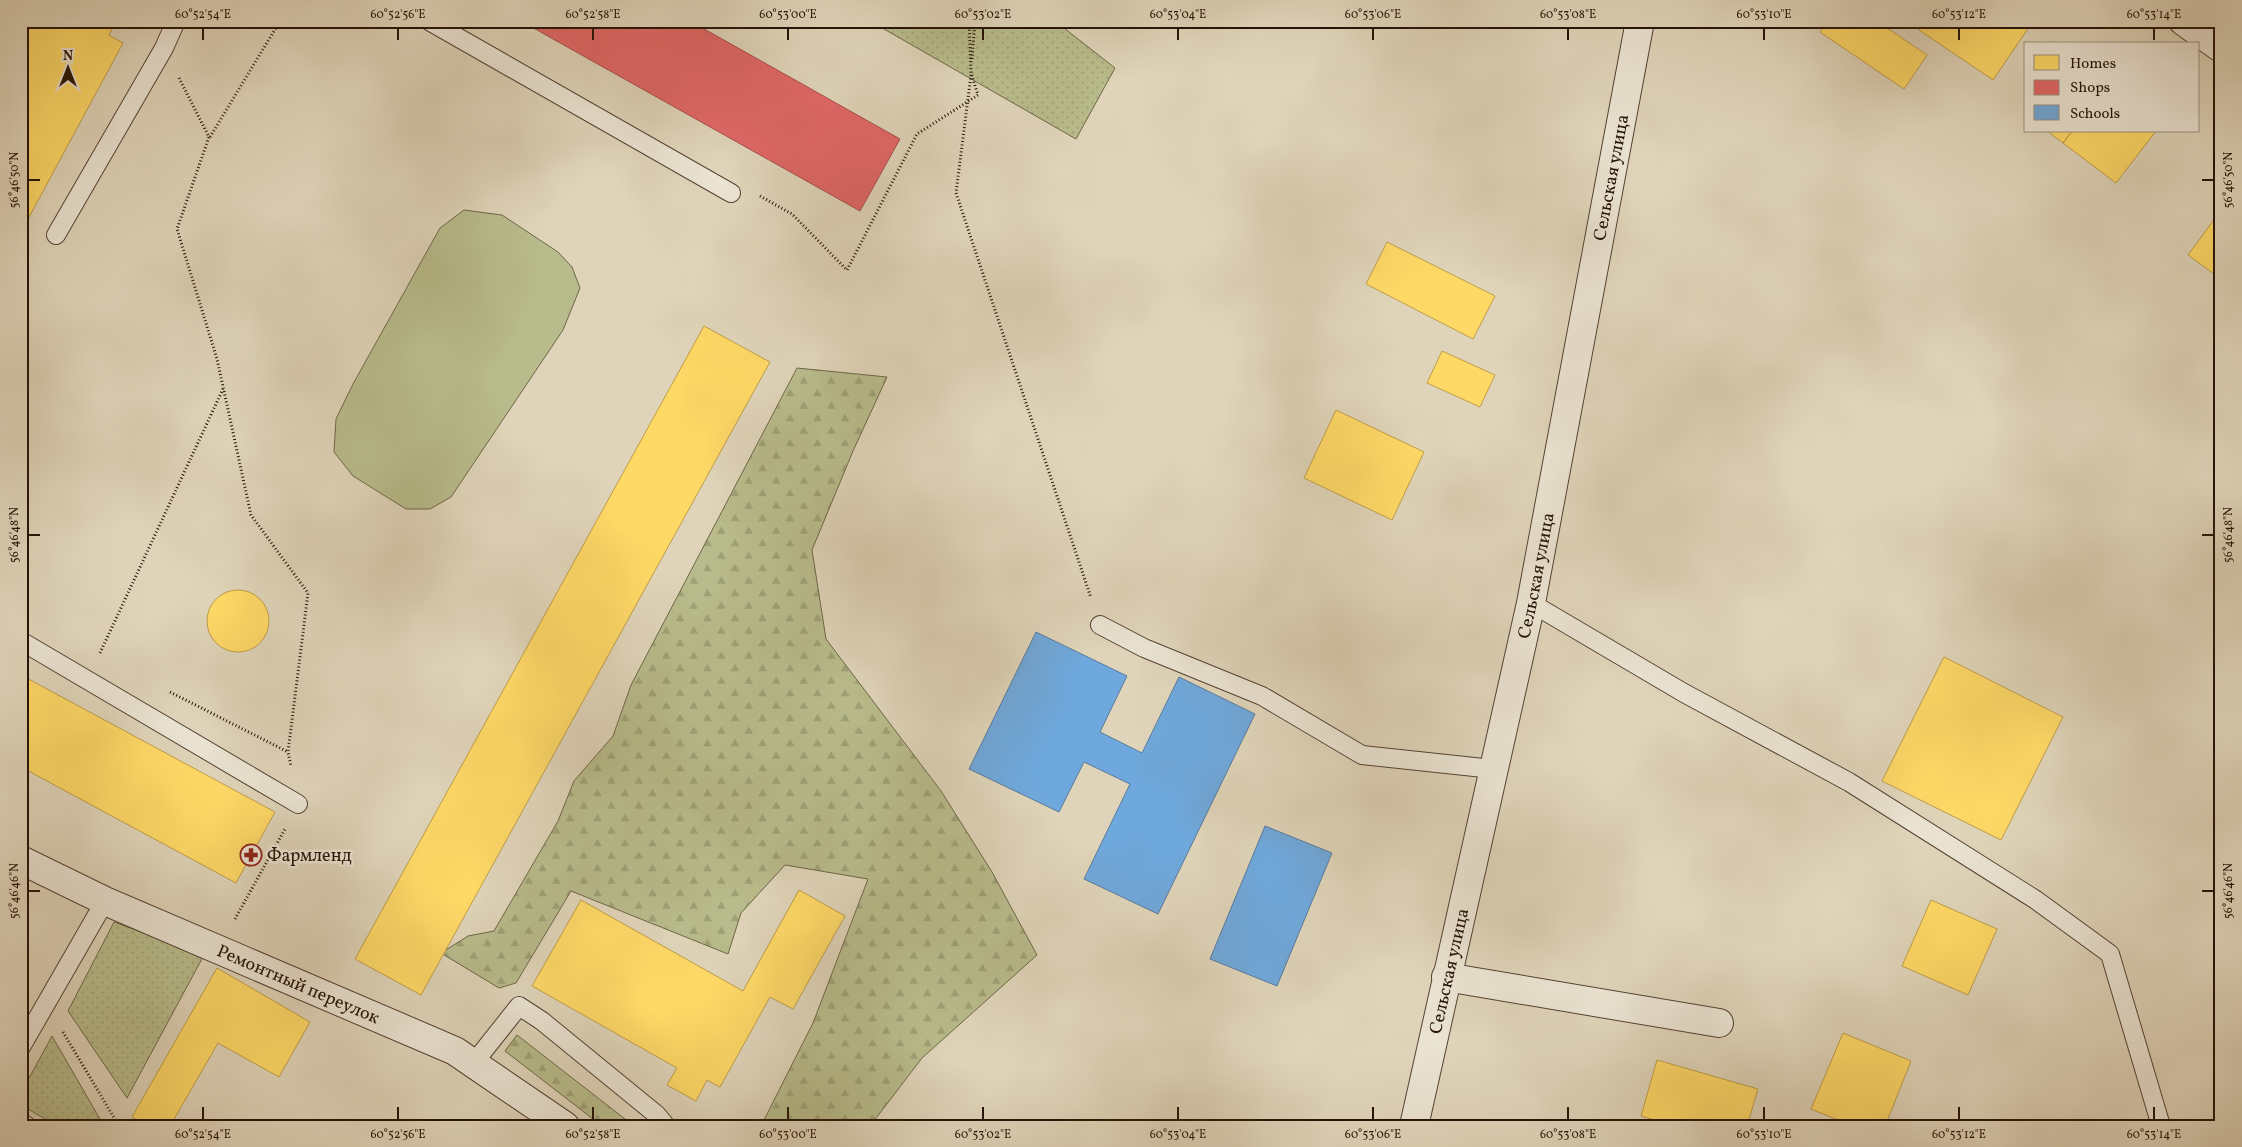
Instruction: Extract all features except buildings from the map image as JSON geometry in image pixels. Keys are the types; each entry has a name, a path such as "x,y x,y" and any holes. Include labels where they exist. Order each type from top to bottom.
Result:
{"street":[{"name":"Сельская улица","path":"1414,1126 1531,603 1640,21"},
{"path":"2183,21 2221,48"},
{"name":"Ремонтный переулок","path":"21,860 105,901 455,1051 565,1126"},
{"path":"1446,977 1719,1023"}],"lane":[{"path":"56,235 164,48 176,21"},
{"path":"429,21 731,193"},
{"path":"1531,603 1684,693 1849,782 2036,900 2110,954 2161,1126"},
{"path":"1100,625 1144,648 1262,696 1362,755 1493,769"},
{"path":"21,641 298,804"},
{"path":"21,1047 105,901"},
{"path":"473,1064 519,1006 542,1021 650,1109 666,1126"},
{"path":"21,1122 27,1126"}],"path":[{"path":"233,922 298,804 288,752 308,594 252,515 217,359 177,229 209,137 280,21"},
{"path":"792,214 847,270 917,134 978,95 971,73 969,21"},
{"path":"975,21 971,73 956,193 1100,625"},
{"path":"164,48 209,137"},
{"path":"99,656 223,388"},
{"path":"167,691 288,752"},
{"path":"21,969 46,1004 119,1126"}],"green space":[{"path":"870,21 1055,21 1115,68 1076,139"},
{"path":"464,210 502,215 558,252 572,267 580,288 563,330 451,497 430,509 406,509 353,476 334,452 336,419 353,384 440,228"},
{"path":"797,368 887,377 853,451 812,550 826,639 941,791 992,872 1037,955 922,1058 870,1126 761,1126 813,1023 868,879 785,865 741,913 728,954 571,891 516,983 499,988 441,953 468,936 494,931 558,821 574,781 613,736 631,685"},
{"path":"114,922 204,955 127,1098 68,1011"},
{"path":"517,1035 634,1126 602,1126 505,1051"},
{"path":"52,1036 104,1126 57,1126 21,1105 21,1093"}],"place":[{"name":"Фармленд","path":"251,855"}]}
